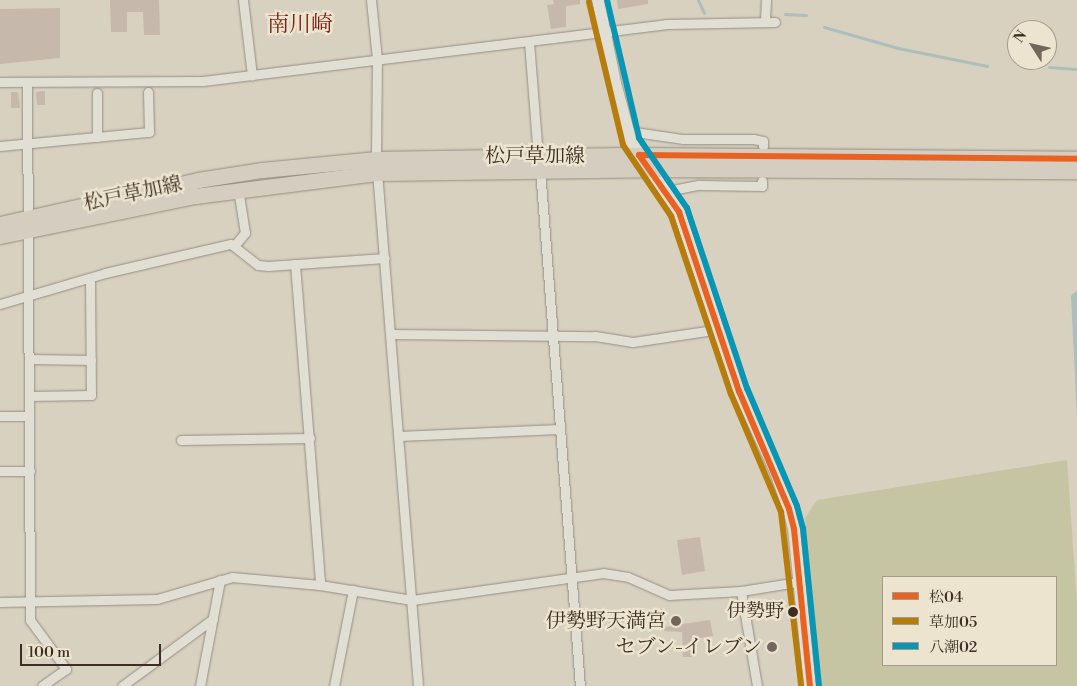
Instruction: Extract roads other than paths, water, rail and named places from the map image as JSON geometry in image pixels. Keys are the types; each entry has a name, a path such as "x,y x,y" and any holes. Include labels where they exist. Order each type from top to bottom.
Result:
{"main road":[{"name":"松戸草加線","path":"0,236 29,224 198,180 262,170 539,163 639,155 776,162 1077,171"},
{"name":"松戸草加線","path":"539,163 649,168 776,162 1077,159"},
{"name":"松戸草加線","path":"0,224 29,224 377,166"}],"street":[{"path":"243,0 252,75"},
{"path":"371,0 377,59 377,166 418,686"},
{"path":"598,0 628,131 639,155 667,191 679,212 720,329 739,392 776,472 789,509 794,529 810,686"},
{"path":"765,20 766,0"},
{"path":"0,82 203,81 666,24 765,20 775,22"},
{"path":"529,42 558,429 580,686"},
{"path":"27,82 30,620 66,669 42,686"},
{"path":"0,146 28,146 150,132 148,92"},
{"path":"96,93 97,137"},
{"path":"628,131 683,139 753,139 763,141 763,146"},
{"path":"667,191 699,185 762,186 762,181"},
{"path":"234,246 244,232 238,189"},
{"path":"0,304 90,278 231,244 258,265 385,258"},
{"path":"295,264 320,585"},
{"path":"30,396 91,395 90,278"},
{"path":"391,334 552,335 644,342 720,329"},
{"path":"29,360 91,360"},
{"path":"0,416 29,416"},
{"path":"399,436 558,429"},
{"path":"181,440 310,438"},
{"path":"0,471 30,471"},
{"path":"0,602 157,599 232,577 320,585 353,590 370,596 412,600 571,578 620,574 669,595 741,591 798,582"},
{"path":"200,686 220,580"},
{"path":"334,686 353,590"},
{"path":"741,591 757,686"},
{"path":"122,686 213,619"}],"waterway":[{"path":"698,0 704,13"},
{"path":"785,14 806,15"},
{"path":"824,27 898,48 987,66"},
{"path":"1057,68 1077,69"}],"place":[{"name":"伊勢野","path":"793,612"},
{"name":"伊勢野天満宮","path":"676,621"},
{"name":"セブン-イレブン","path":"772,647"}],"district":[{"name":"南川崎","path":"300,25"}]}
